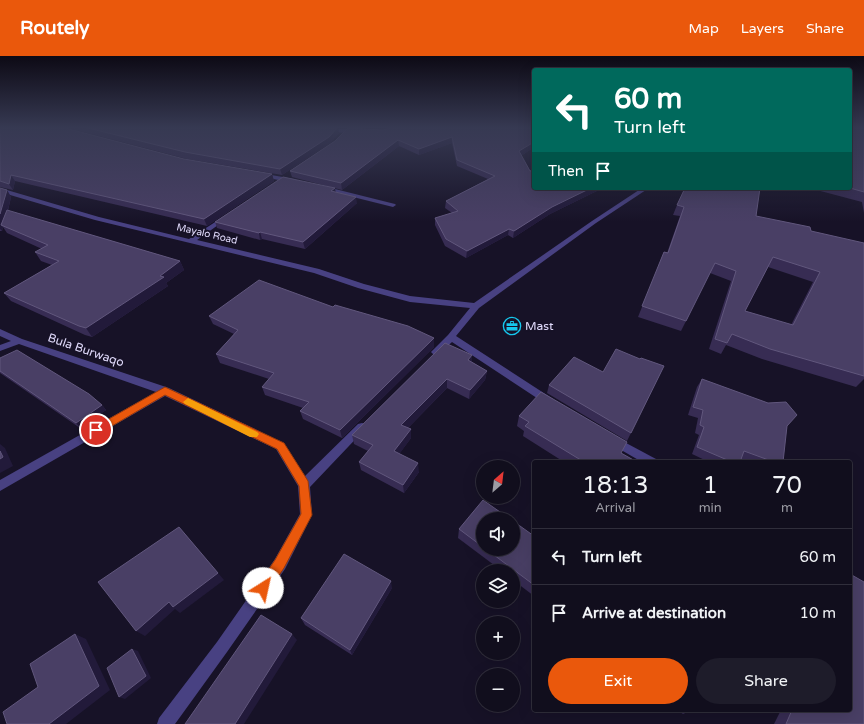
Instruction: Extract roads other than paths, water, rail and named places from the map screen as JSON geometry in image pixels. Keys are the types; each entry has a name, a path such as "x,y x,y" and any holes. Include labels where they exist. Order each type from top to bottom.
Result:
{"street":[{"path":"254,174 300,183"},
{"path":"278,183 291,175"},
{"path":"315,186 393,205"},
{"name":"Mayalo Road","path":"0,190 97,219 316,271 361,286 410,299 476,306"},
{"path":"429,359 451,337 476,306 594,222 643,190"},
{"path":"192,241 231,214"},
{"name":"Bula Burwaqo","path":"0,332 19,341 165,391 280,446 304,485"},
{"path":"451,337 558,408"},
{"path":"0,348 19,341"},
{"path":"0,486 165,391"},
{"path":"165,724 222,647 280,564 306,515 304,485 369,419"},
{"path":"605,435 649,460"}],"place":[{"name":"Mast","path":"512,326"}]}
